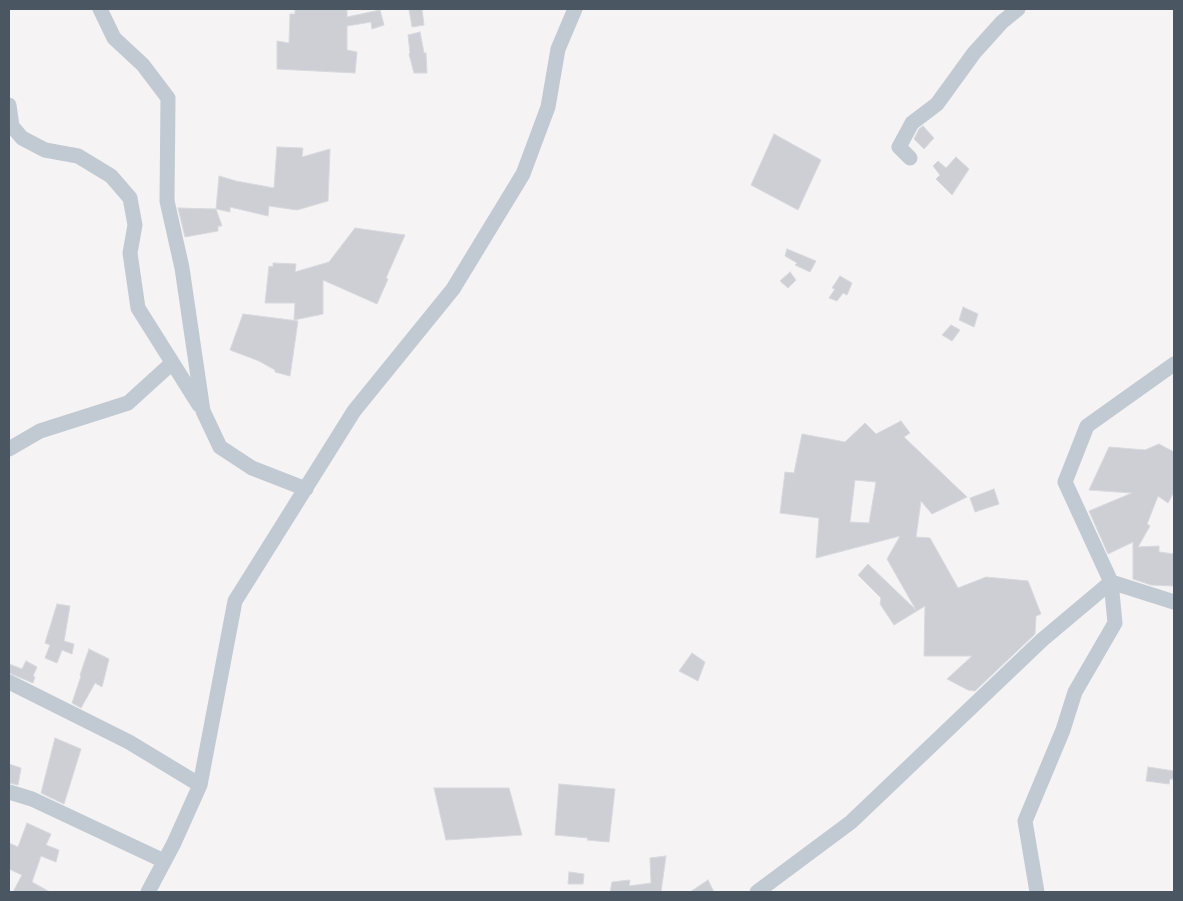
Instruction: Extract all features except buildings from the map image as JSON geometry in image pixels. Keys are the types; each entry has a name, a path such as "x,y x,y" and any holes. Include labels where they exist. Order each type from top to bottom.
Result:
{"street":[{"path":"100,9 114,38 143,65 168,98 166,201 182,268 203,411"},
{"path":"148,892 200,785 235,601 354,411 454,289 523,174 548,107 558,49 575,9"},
{"path":"910,158 900,147 912,123 937,104 974,52 1002,22 1018,9"},
{"path":"9,105 12,126 22,138 45,150 78,156 111,176 130,198 135,225 130,253 138,308 203,411 220,447 252,468 306,489"},
{"path":"9,449 40,432 128,403 172,363"},
{"path":"1036,892 1025,820 1063,730 1075,692 1114,623 1111,582 1065,482 1087,426 1174,364"},
{"path":"1111,582 1174,602"},
{"path":"757,892 850,822 1042,640 1111,582"},
{"path":"9,682 129,742 200,785"},
{"path":"9,792 32,799 164,861"}]}
